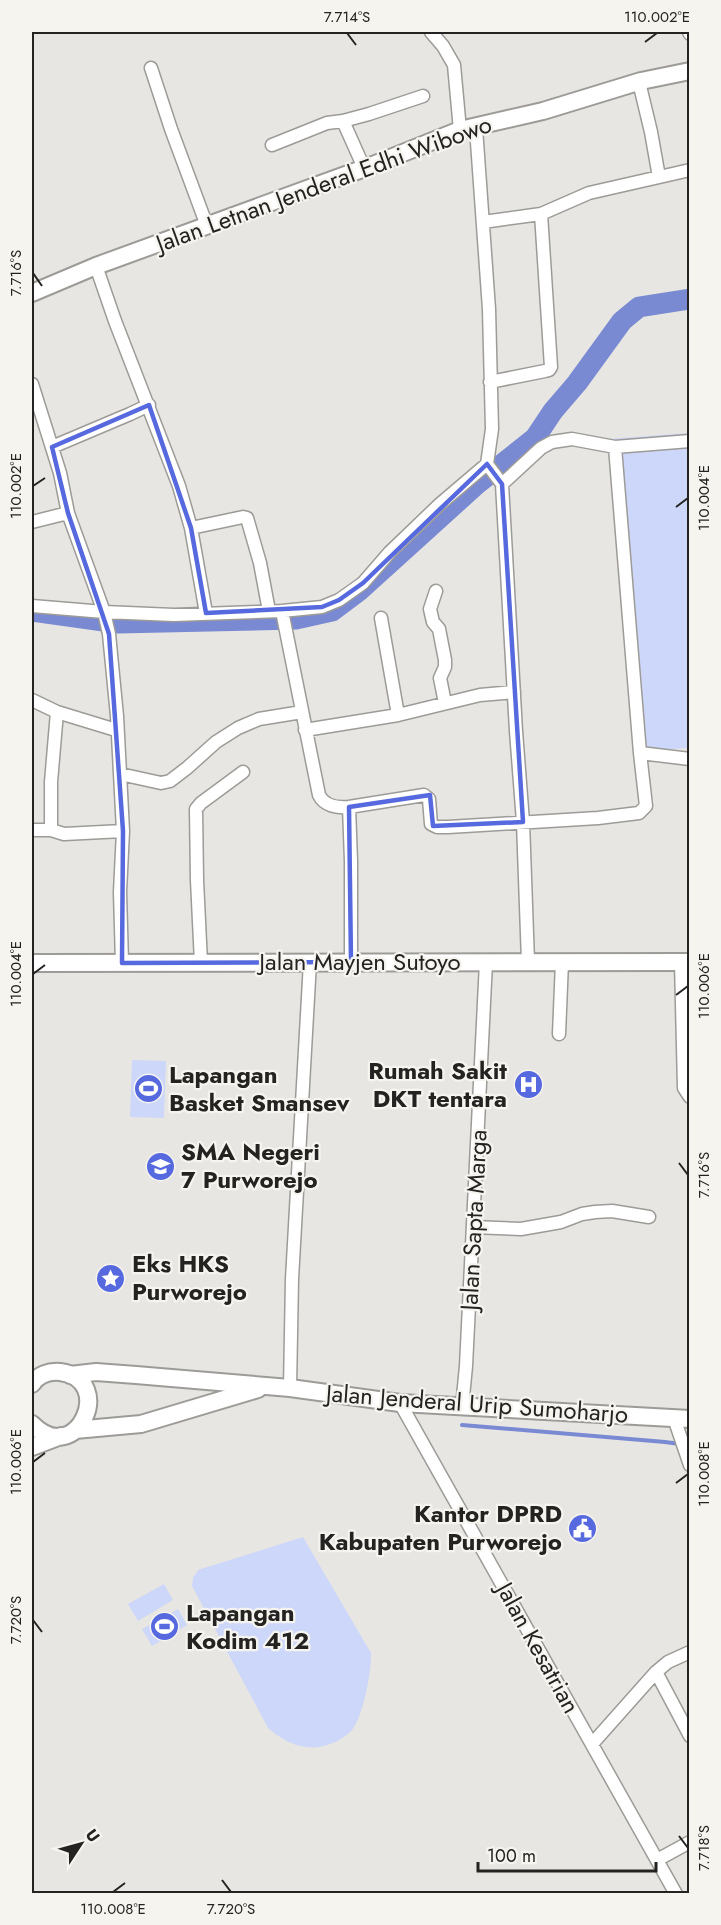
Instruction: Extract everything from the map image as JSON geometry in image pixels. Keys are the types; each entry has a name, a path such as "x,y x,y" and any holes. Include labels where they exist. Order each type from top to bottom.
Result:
{"main road":[{"name":"Jalan Letnan Jenderal Edhi Wibowo","path":"32,293 96,266 468,129 543,111 639,82 690,71"},
{"name":"Jalan Mayjen Sutoyo","path":"32,963 685,962"},
{"name":"Jalan Jenderal Urip Sumoharjo","path":"32,1366 70,1375 111,1373 290,1388 400,1403 681,1423"},
{"path":"32,1384 43,1375 52,1372"},
{"path":"32,1447 47,1443 83,1423 89,1401 80,1382 70,1375"},
{"path":"32,1424 41,1432 51,1436 141,1425 265,1387"}],"street":[{"path":"431,32 443,46 454,65 468,129 483,222 489,309 494,473 514,692 523,822 528,962"},
{"path":"151,68 207,226"},
{"path":"639,82 659,177"},
{"path":"272,145 327,123 369,114 423,96"},
{"path":"343,121 364,168"},
{"path":"483,222 541,214 589,192 690,170"},
{"path":"490,382 546,371 551,367 541,214"},
{"path":"96,266 179,486 191,528 206,613"},
{"path":"32,384 60,473 68,513 105,615 109,634 117,716 123,831 120,892 122,963"},
{"path":"52,447 149,405"},
{"path":"32,606 105,615 269,611 284,618 339,600 363,583 415,528 494,473 552,442 572,439 615,447 690,441"},
{"path":"284,618 305,730 320,797 323,801 331,805 349,807 424,795 429,799 431,824 437,827 598,818 639,813 646,806 615,447"},
{"path":"32,522 68,513"},
{"path":"191,528 247,518 260,563 269,611"},
{"path":"436,591 430,609 433,622 439,628 445,660 445,667 440,678 445,702"},
{"path":"381,618 398,715"},
{"path":"305,730 398,715 480,695 514,692"},
{"path":"32,700 57,712 116,730"},
{"path":"51,830 51,782 57,712"},
{"path":"120,774 161,783 170,781 216,742 238,728 259,719 302,712"},
{"path":"640,753 690,759"},
{"path":"201,963 196,809 243,772"},
{"path":"349,807 351,962"},
{"path":"32,830 51,830 64,834 123,831"},
{"path":"290,1388 292,1279 310,962"},
{"name":"Jalan Sapta Marga","path":"462,1407 486,962"},
{"path":"559,1035 562,962"},
{"path":"685,962 684,1088 690,1097"},
{"path":"473,1227 521,1229 561,1222 582,1214 612,1211 649,1217"},
{"name":"Jalan Kesatrian","path":"400,1403 676,1893"},
{"path":"681,1423 688,1461"},
{"path":"592,1744 656,1672 668,1662 690,1652"},
{"path":"656,1672 690,1736"},
{"path":"657,1860 690,1842"}],"highlighted area":[{"path":"149,405 191,528 206,613 322,607 339,600 363,583 487,464 502,484 523,822 433,826 430,795 349,807 351,962 122,963 123,831 109,634 68,513 52,447"}],"shaded area":[{"path":"689,433 689,748 639,751 607,439"},
{"name":"Lapangan Basket Smansev","path":"132,1060 166,1061 164,1118 130,1117"},
{"name":"Lapangan Kodim 412","path":"303,1537 371,1653 366,1693 356,1724 343,1738 319,1747 292,1743 268,1728 192,1586 193,1578 198,1570"},
{"name":"Lapangan Kodim 412","path":"164,1584 173,1600 138,1621 128,1604"},
{"name":"Lapangan Kodim 412","path":"178,1609 187,1625 152,1646 142,1629"}],"waterway":[{"path":"32,611 118,623 296,619 332,611 360,590 477,484 535,438 622,321 639,307 690,299"},
{"path":"462,1425 680,1444"}],"place":[{"name":"Rumah Sakit DKT tentara","path":"528,1085"},
{"name":"Lapangan Basket Smansev","path":"148,1089"},
{"name":"SMA Negeri 7 Purworejo","path":"160,1166"},
{"name":"Eks HKS Purworejo","path":"111,1278"},
{"name":"Kantor DPRD Kabupaten Purworejo","path":"583,1528"},
{"name":"Lapangan Kodim 412","path":"165,1627"}]}
